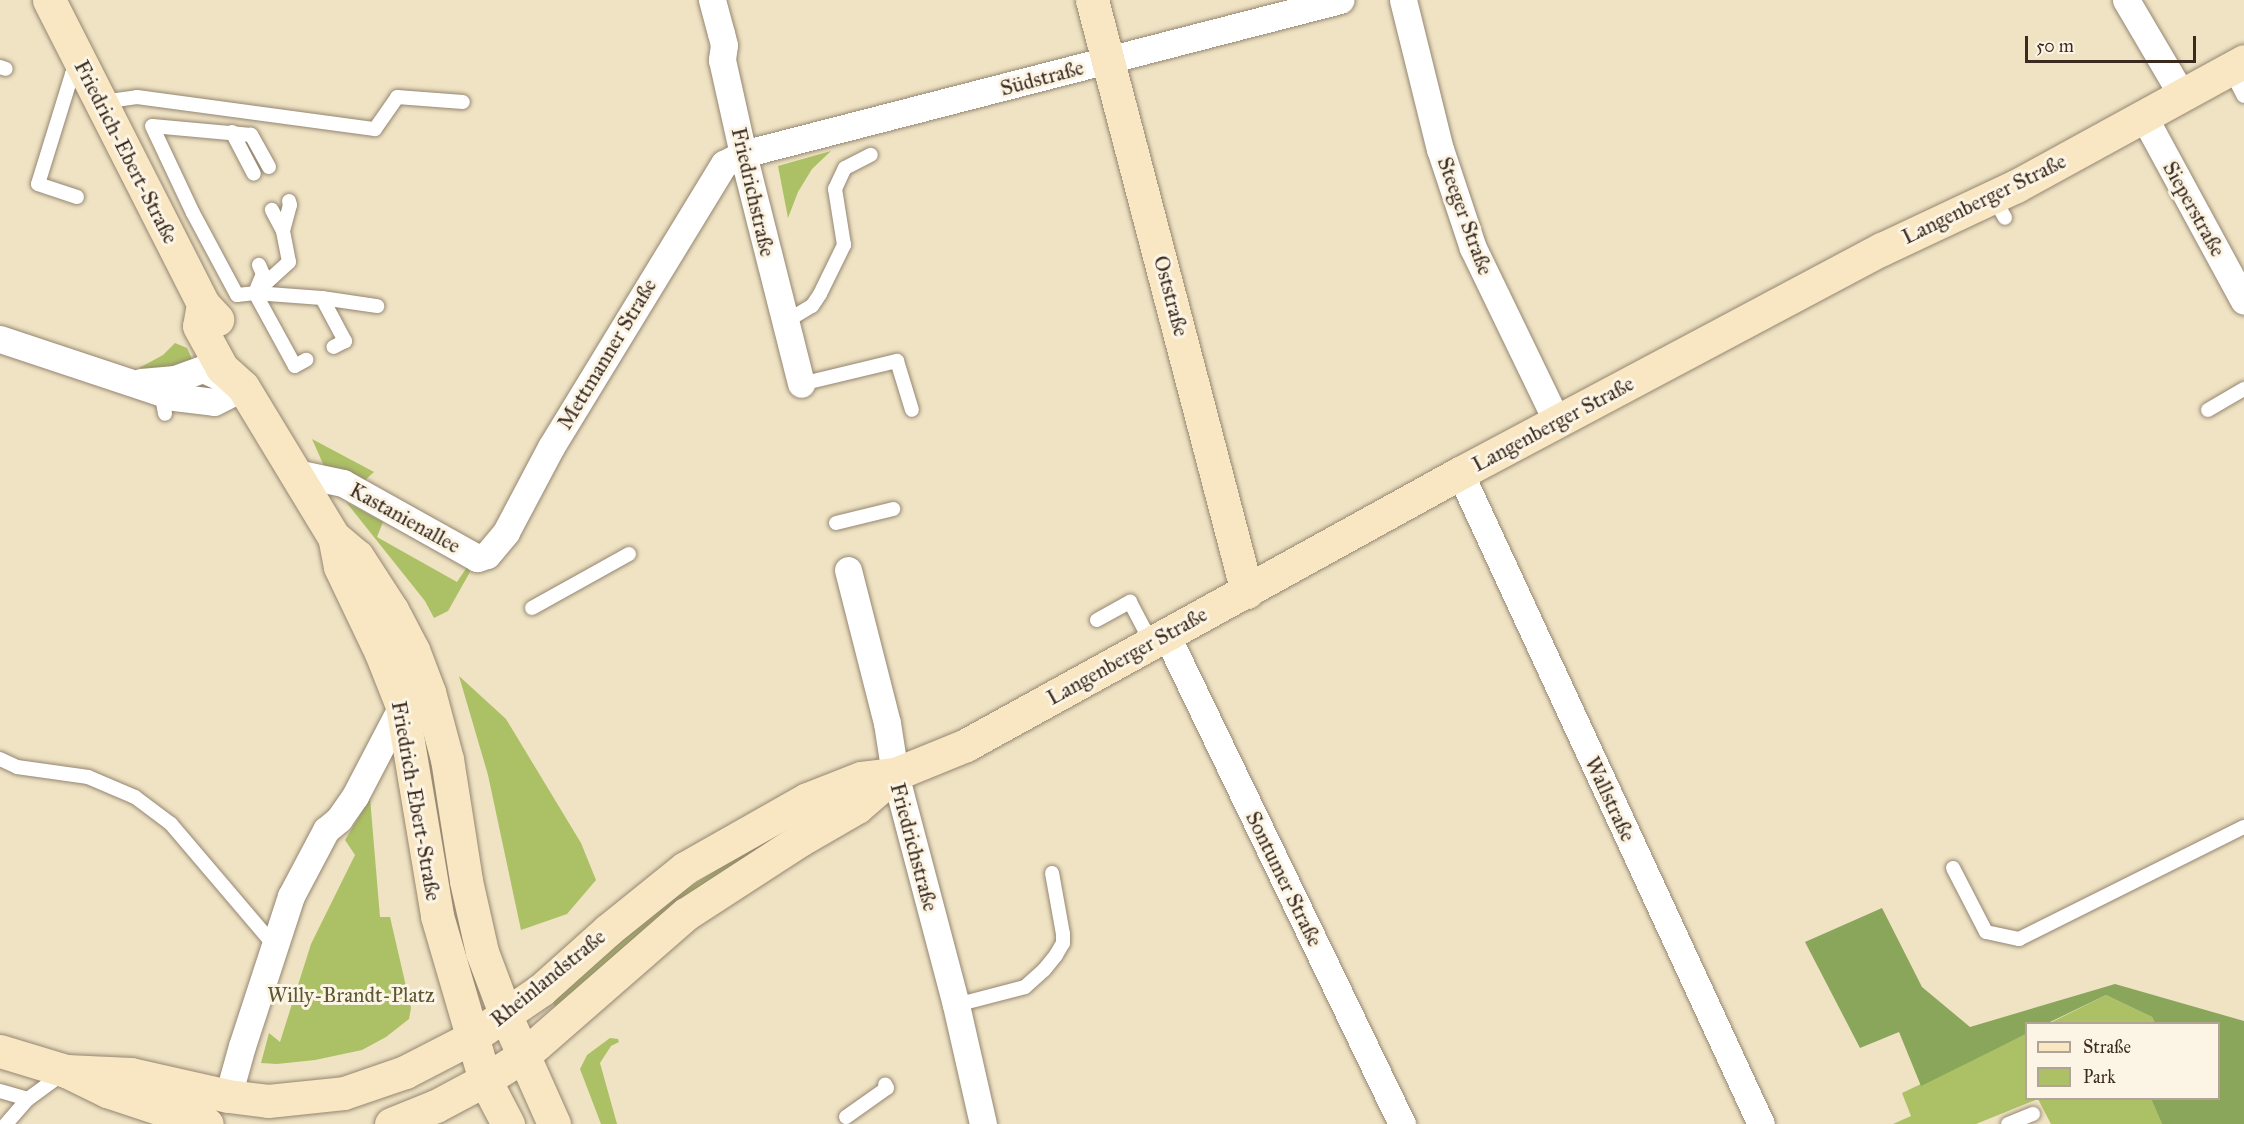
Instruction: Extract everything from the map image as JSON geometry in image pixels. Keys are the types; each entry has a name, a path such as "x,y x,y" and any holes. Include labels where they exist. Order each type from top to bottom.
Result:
{"main road":[{"name":"Friedrich-Ebert-Straße","path":"49,0 203,304 228,331 246,366 243,387"},
{"name":"Oststraße","path":"1092,0 1247,592"},
{"name":"Langenberger Straße","path":"861,778 895,774 966,745 1460,473 1882,249 1999,207 2182,96 2239,75"},
{"name":"Friedrich-Ebert-Straße","path":"203,304 199,326 207,358 243,387 334,537 340,567 381,653 402,706 437,916 485,1080 507,1124"},
{"name":"Friedrich-Ebert-Straße","path":"334,537 357,556 392,610 422,671 447,759 466,881 482,952 506,1016 554,1124"},
{"name":"Rheinlandstraße","path":"391,1124 436,1106 485,1080 523,1056 686,914 800,840 857,807 895,774"},
{"name":"Rheinlandstraße","path":"66,1071 130,1074 225,1110 268,1101 344,1093 405,1072 471,1038 506,1016 541,990 608,930 685,868 807,799 861,778"},
{"name":"Rheinlandstraße","path":"0,1051 66,1071 107,1091 207,1124"}],"street":[{"name":"Friedrichstraße","path":"712,0 724,45 722,60 743,154 801,384"},
{"name":"Südstraße","path":"743,154 1340,0"},
{"name":"Steeger Straße","path":"1403,0 1440,149 1473,248 1557,422"},
{"path":"2126,0 2182,96"},
{"name":"Sieperstraße","path":"2144,117 2244,301"},
{"name":"Mettmanner Straße","path":"477,558 487,555 506,532 551,447 724,164 743,154"},
{"path":"0,339 130,382 162,396 214,402 243,387"},
{"path":"162,396 175,379 207,358"},
{"name":"Kastanienallee","path":"296,473 343,483 477,558"},
{"name":"Wallstraße","path":"1460,473 1761,1124"},
{"name":"Friedrichstraße","path":"848,570 887,723 895,774 956,1005 983,1124"},
{"name":"Sontumer Straße","path":"1159,638 1402,1124"},
{"path":"225,1110 274,945 291,896 326,830 346,811 402,706"}],"lane":[{"path":"76,197 38,184 72,74 82,67"},
{"path":"100,103 137,97 375,129 397,97 463,102"},
{"path":"269,167 251,135 152,126 237,295 255,293 322,298 377,306"},
{"path":"232,132 254,174"},
{"path":"785,322 812,306 820,294 844,245 835,189 845,168 871,155"},
{"path":"283,231 289,201"},
{"path":"255,293 289,262 283,231 272,210"},
{"path":"255,293 263,274 259,265"},
{"path":"255,293 295,366 306,360"},
{"path":"322,298 345,341 333,347"},
{"path":"801,384 897,361 912,411"},
{"path":"2208,410 2243,393"},
{"path":"836,523 893,509"},
{"path":"532,608 629,554"},
{"path":"1096,620 1130,602 1159,638"},
{"path":"0,759 17,767 88,777 135,797 171,824 274,945"},
{"path":"1953,868 1986,932 2019,939 2244,827"},
{"path":"956,1005 1025,987 1056,955 1063,943 1064,934 1052,873"},
{"path":"6,1118 66,1071"},
{"path":"846,1117 887,1088 885,1084"},
{"path":"0,1091 28,1099"},
{"path":"2008,1124 2033,1114"}],"green space":[{"path":"831,151 812,169 798,192 788,218 778,166"},
{"path":"175,343 187,348 192,359 182,365 151,370 139,368 163,355"},
{"path":"312,439 374,472 363,482 324,466"},
{"path":"346,502 383,522 377,537 457,582 467,567 470,572 448,611 434,618 425,601"},
{"path":"459,676 506,719 581,843 596,880 567,914 521,930 488,775"},
{"name":"Willy-Brandt-Platz","path":"370,798 380,917 390,917 411,1008 409,1019 386,1037 362,1050 315,1060 277,1064 261,1063 269,1033 280,1042 311,944 355,855 345,840"},
{"path":"812,809 557,1011 552,1000 668,901"},
{"path":"1882,908 1922,987 1970,1027 2115,984 2244,1021 2244,1124 2162,1124 2151,1100 2220,1100 2220,1022 2154,1022 2152,1017 2106,995 2050,1022 2025,1022 2025,1034 1921,1086 1899,1032 1860,1048 1805,942"},
{"path":"2106,995 2152,1017 2154,1022 2052,1022"},
{"path":"2025,1034 2025,1100 2036,1100 1976,1124 1893,1124 1911,1116 1902,1093"},
{"path":"610,1038 618,1039 619,1042 611,1046 600,1063 617,1124 601,1124 580,1069 587,1055"},
{"path":"2039,1100 2151,1100 2162,1124 2051,1124"}]}
